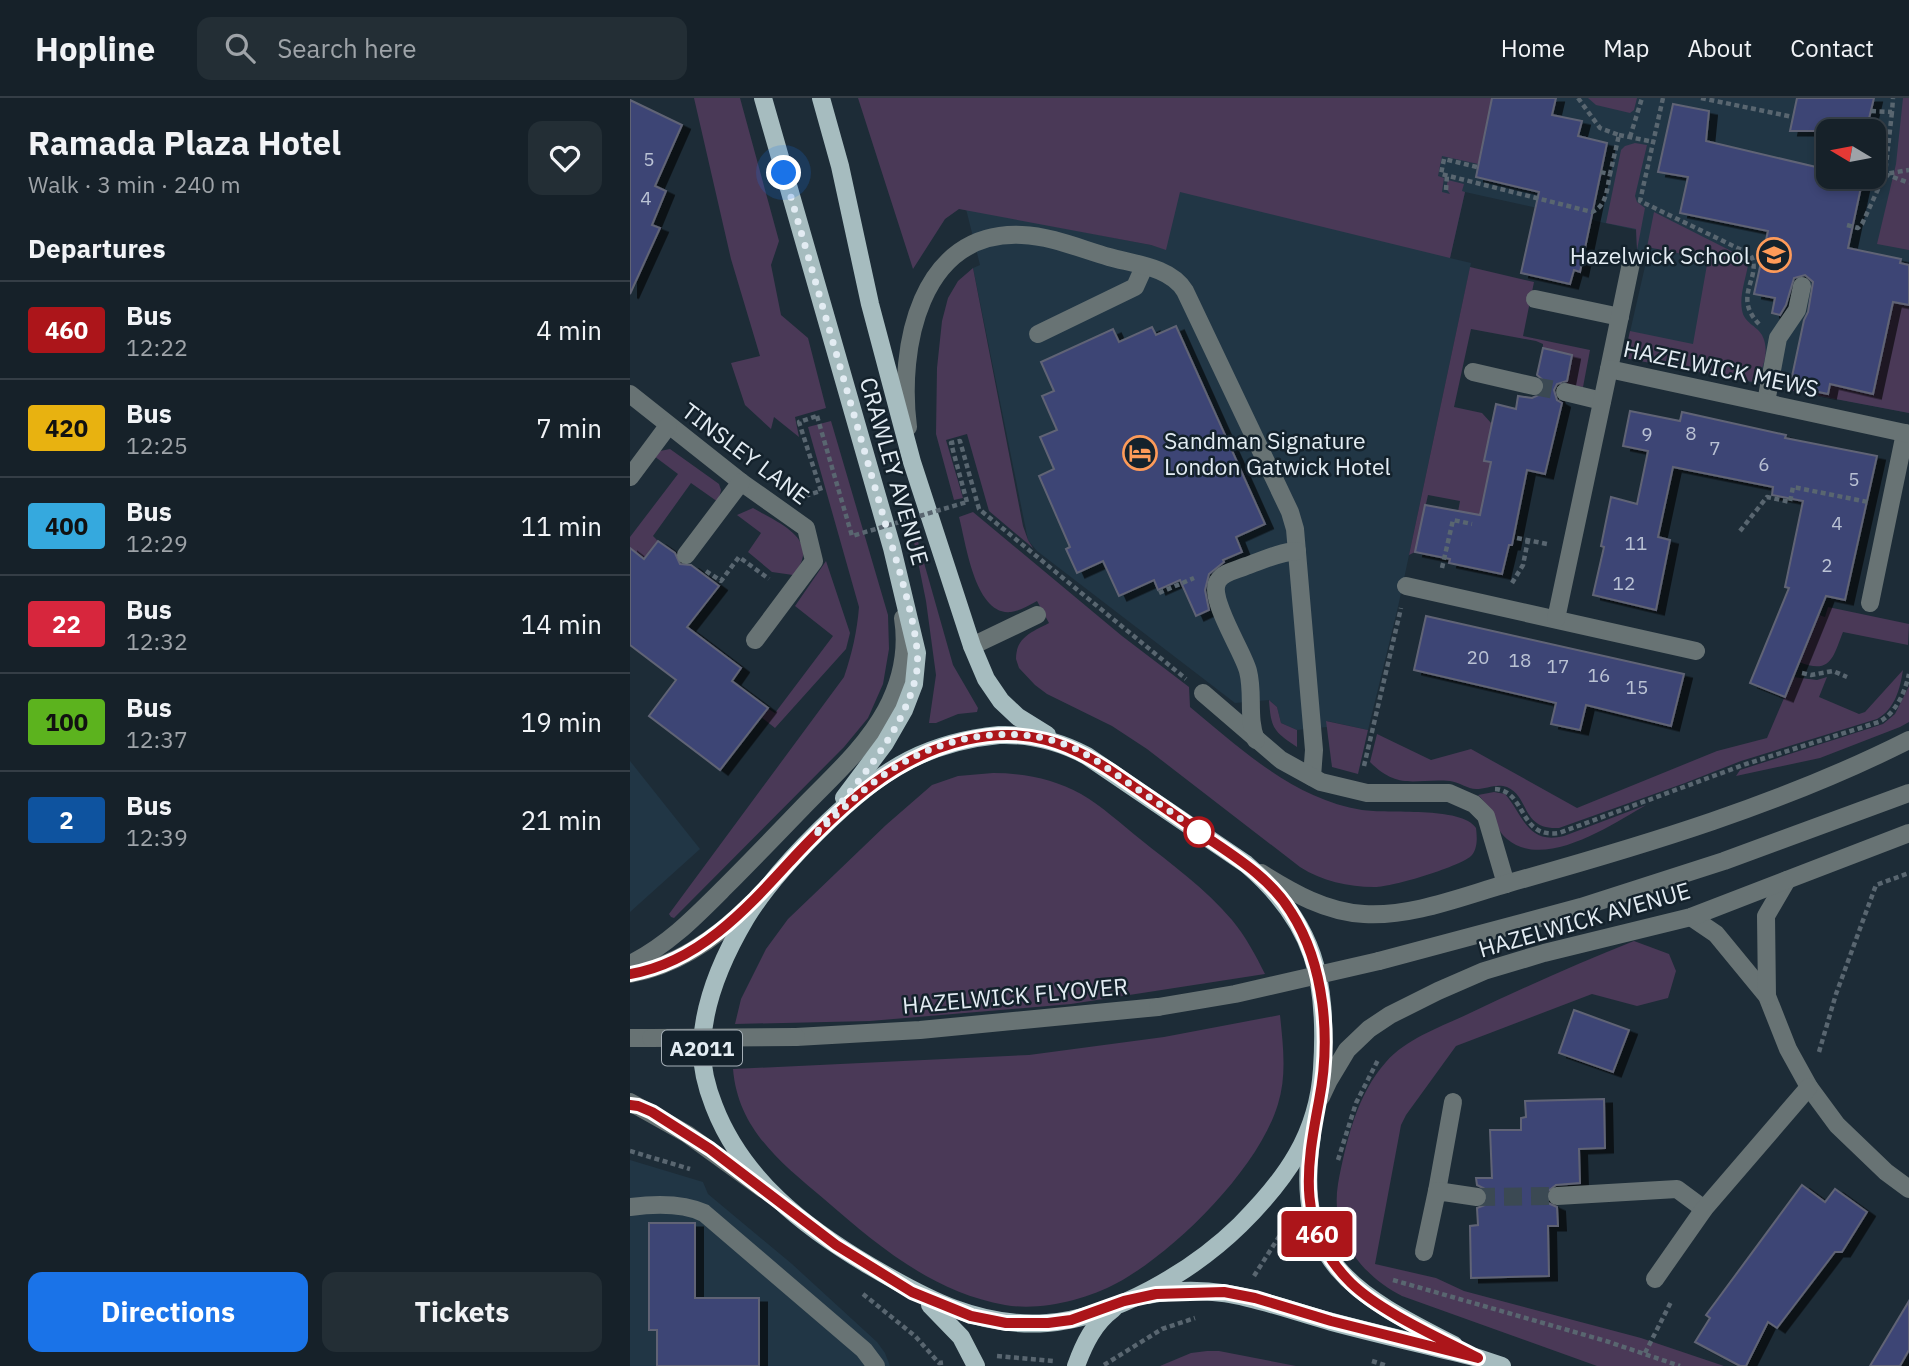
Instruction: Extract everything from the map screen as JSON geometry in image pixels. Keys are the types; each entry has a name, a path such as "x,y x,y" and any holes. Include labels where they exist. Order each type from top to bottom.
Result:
{"main road":[{"name":"CRAWLEY AVENUE","path":"763,98 892,548 918,653 914,684 904,710 885,743 814,836"},
{"name":"CRAWLEY AVENUE","path":"821,98 912,461 972,646 986,679 1001,701 1029,725 1062,743"},
{"name":"HAZELWICK AVENUE","path":"771,884 814,836 889,771 910,759 971,738 999,734 1037,737 1062,743 1101,764 1246,864 1269,884 1290,909 1308,942 1320,991 1324,1032 1318,1106 1303,1145 1279,1183 1238,1227 1194,1263 1124,1301 1071,1320 1018,1324 971,1316 912,1292 836,1245 782,1204"},
{"name":"A2011","path":"771,884 746,918 719,973 708,1007 702,1045 706,1083 725,1131 747,1166 782,1204"},
{"path":"1318,1106 1310,1156 1309,1204 1318,1238 1336,1266 1352,1284 1378,1303 1478,1358"},
{"name":"A2011","path":"912,1292 945,1318 961,1337 975,1362"},
{"path":"1124,1301 1168,1292 1244,1295 1502,1366"},
{"name":"A2011","path":"1076,1366 1095,1327 1124,1301"}],"street":[{"path":"912,461 906,408 908,352 913,325 926,291 952,258 981,242 1003,236 1021,235 1058,242 1176,279 1190,300 1290,512 1295,529 1314,750 1312,778"},
{"path":"1609,369 1631,263"},
{"path":"1038,334 1135,287 1150,269"},
{"path":"1766,402 1778,338 1797,310 1802,286"},
{"path":"1535,299 1619,317"},
{"name":"HAZELWICK MEWS","path":"1556,619 1609,369 1907,433"},
{"path":"1473,372 1534,386"},
{"path":"1565,392 1602,401"},
{"name":"TINSLEY LANE","path":"630,394 741,482 806,528 814,561 790,595"},
{"path":"630,477 668,426"},
{"path":"1870,603 1907,433"},
{"path":"687,555 741,482"},
{"path":"630,964 653,952 697,915 848,760 878,724 896,689 904,654 905,632 892,548"},
{"path":"1256,740 1252,726 1249,674 1218,602 1216,585 1227,573 1285,552 1297,551"},
{"path":"1406,586 1696,651"},
{"path":"755,640 790,595"},
{"path":"972,646 1037,615"},
{"path":"1203,693 1281,760 1312,778 1358,792 1434,792 1456,795 1474,804 1486,817 1506,884"},
{"name":"HAZELWICK AVENUE","path":"1246,864 1316,903 1364,914 1405,911 1624,851 1706,825 1787,794 1909,740"},
{"name":"HAZELWICK AVENUE","path":"1379,961 1581,907 1724,861 1909,793"},
{"name":"HAZELWICK AVENUE","path":"1318,1106 1338,1063 1359,1038 1377,1022 1426,997 1484,971 1544,953 1691,917 1909,833"},
{"path":"1767,996 1766,916 1787,880"},
{"path":"630,974 653,969 695,948 738,917 771,884"},
{"path":"1691,917 1716,934 1767,996 1788,1049 1809,1087 1837,1125 1886,1172 1909,1189"},
{"name":"HAZELWICK FLYOVER","path":"630,1038 796,1037 919,1030 1158,1007 1235,994 1379,961"},
{"path":"1655,1279 1704,1209 1809,1087"},
{"path":"1424,1252 1453,1102"},
{"path":"633,1104 710,1149 782,1204"},
{"path":"1557,1196 1677,1189 1704,1209"},
{"path":"1437,1191 1477,1197"},
{"path":"630,1207 678,1206 704,1213 864,1350 876,1366"}],"path":[{"path":"1578,98 1600,128 1654,142"},
{"path":"1630,137 1642,98"},
{"path":"1663,98 1640,201 1751,254 1754,265 1747,300 1748,311 1758,324 1778,338"},
{"path":"1701,98 1793,117"},
{"path":"1734,104 1735,98"},
{"path":"1886,164 1894,98"},
{"path":"1871,111 1892,112"},
{"path":"1477,167 1444,159 1441,174 1592,212 1600,208 1604,201 1619,135"},
{"path":"1886,173 1909,170"},
{"path":"1600,172 1610,174"},
{"path":"1886,173 1909,183"},
{"path":"1446,190 1447,175"},
{"path":"1847,225 1858,228 1864,222 1878,189"},
{"path":"821,491 799,422 817,416 852,536 967,502 951,443 960,441 979,509 1203,693"},
{"path":"1740,531 1767,497 1790,502 1793,487 1889,506"},
{"path":"1437,593 1453,520 1472,524"},
{"path":"1506,608 1512,579 1523,565 1528,540"},
{"path":"703,568 721,581 739,557 790,595"},
{"path":"1159,593 1203,574"},
{"path":"1358,792 1406,586"},
{"path":"1802,673 1833,671 1847,677"},
{"path":"1456,795 1495,789 1504,791 1512,796 1534,829 1559,833 1746,764 1879,722 1892,713 1909,676"},
{"path":"1809,1087 1836,994 1876,885 1909,873"},
{"path":"630,1151 642,1154"},
{"path":"1244,1295 1294,1213 1309,1204"},
{"path":"1655,1279 1648,1290 1672,1299 1645,1353 1680,1366"},
{"path":"1098,1366 1107,1364 1162,1329 1199,1317"},
{"path":"939,1363 975,1362 995,1356 1076,1366"},
{"path":"1362,1358 1388,1366"}],"shaded area":[{"path":"694,98 740,98 779,241 771,265 781,315 808,338 826,408 795,417 799,437 774,417 771,429 745,405 731,363 760,356 731,259"},
{"path":"858,98 1492,98 1478,164 1442,156 1438,176 1444,178 1442,192 1450,194 1446,188 1448,180 1464,184 1462,191 1465,192 1450,258 1180,192 1166,250 959,209 945,219 913,269"},
{"path":"933,98 1909,98 1909,413 1624,358 1646,262 1637,250 1636,230 1465,192 1450,258 1471,263 1398,607 1368,730 1327,721 1327,727 1297,730 1281,723 1277,707 1269,700 1235,703 1037,551 1028,540 973,268 980,265 966,209 1166,249"},
{"path":"1588,98 1637,98 1634,110 1630,113 1596,105"},
{"path":"1903,98 1909,98 1909,250 1877,244 1896,164"},
{"path":"1635,143 1647,145 1635,196 1637,202 1645,208 1637,250 1636,229 1606,223 1621,150"},
{"path":"1654,212 1749,260 1742,292 1742,310 1745,318 1762,335 1766,347 1763,366 1753,382 1624,358 1630,331 1693,344 1708,259 1647,247"},
{"path":"1470,267 1534,282 1523,336 1590,350 1583,387 1566,384 1572,355 1543,348 1543,344 1536,341 1471,329 1454,407 1482,413 1492,424 1484,460 1492,462 1479,521 1457,517 1460,501 1428,495 1415,552 1409,555"},
{"path":"973,268 1023,526 1033,548 989,511 967,434 946,440 963,498 954,500 936,434 937,368 942,321 948,298 958,281"},
{"path":"1909,299 1909,413 1788,390 1789,386 1828,394 1830,384 1873,394 1893,302 1908,305"},
{"path":"831,421 888,615 889,649 883,684 868,718 844,747 674,918 669,914 844,677 847,668 859,607 808,427"},
{"path":"670,449 719,484 721,490 718,502 691,483 653,536 658,541 630,578 630,537 678,474 654,456 655,452"},
{"path":"753,508 785,527 801,543 801,563 793,575 772,572 748,552 761,533 737,515"},
{"path":"973,512 1122,636 1189,687 1190,707 1249,756 1291,784 1337,804 1362,810 1456,816 1468,821 1476,828 1476,845 1472,855 1441,870 1382,886 1355,886 1326,879 1300,867 1147,749 1112,726 1047,694 1019,668 1016,659 1022,640 1049,623 1037,601 1011,612 999,610 981,591 969,560 959,517"},
{"path":"913,537 917,538 953,665 978,708 977,712 958,714 936,723 929,723 936,675 926,601"},
{"path":"826,561 850,633 846,649 775,728 761,717 767,708 775,713 833,636 795,606"},
{"path":"1828,607 1909,624 1908,645 1843,632 1833,656 1824,665 1799,662 1816,614 1825,617"},
{"path":"1903,670 1892,704 1877,719 1741,761 1559,828 1538,824 1514,792 1507,787 1476,789 1450,781 1399,780 1380,771 1370,762 1377,734 1431,760 1471,749 1577,808 1717,751 1767,738 1793,677 1817,680 1827,677 1819,697 1859,714 1865,712"},
{"path":"1909,686 1909,722 1900,727 1820,758 1736,776 1740,770 1883,724 1895,714"},
{"path":"1269,700 1277,707 1281,723 1297,730 1297,747 1283,737 1272,723"},
{"path":"1326,721 1368,730 1358,774 1332,767"},
{"path":"630,761 700,849 630,912"},
{"path":"1016,774 1049,781 1071,789 1096,804 1188,877 1222,909 1242,933 1265,974 1071,1004 870,1021 735,1024 741,999 766,949 788,919 932,785 958,776"},
{"path":"1494,792 1505,794 1534,832 1552,838 1646,805 1597,833 1559,847 1540,850 1522,848 1507,839 1499,829 1487,805 1478,795"},
{"path":"1634,941 1669,954 1676,971 1668,998 1637,1006 1592,994 1456,1046 1401,1125 1375,1264 1436,1278 1464,1291 1641,1338 1724,1366 1597,1366 1402,1296 1387,1287 1361,1264 1343,1235 1339,1219 1338,1184 1354,1119 1367,1089 1394,1054 1436,1029"},
{"path":"1280,1015 1283,1071 1278,1104 1268,1129 1234,1181 1188,1230 1140,1269 1105,1289 1048,1305 1005,1305 978,1299 930,1278 885,1249 792,1172 764,1143 743,1109 733,1069 1029,1055 1164,1037"},
{"path":"630,1160 703,1182 708,1194 792,1264 877,1342 890,1366 630,1366"},
{"path":"1207,1351 1296,1366 1160,1366 1191,1353"}],"building":[{"name":"Hazelwick School","path":"1492,98 1556,98 1552,115 1582,121 1578,136 1607,143 1580,272 1574,270 1570,284 1521,273 1539,192 1476,177"},
{"path":"1797,98 1874,98 1869,119 1816,119 1816,131 1790,131"},
{"path":"630,100 682,125 655,186 666,191 652,225 660,228 630,294"},
{"path":"1673,104 1709,111 1706,141 1816,167 1816,189 1861,189 1848,248 1901,259 1900,263 1909,265 1909,305 1893,302 1873,394 1830,384 1828,394 1790,386 1813,282 1805,275 1794,278 1780,315 1772,313 1775,298 1754,294 1768,231 1680,213 1688,177 1658,172"},
{"name":"Sandman Signature London Gatwick Hotel","path":"1176,326 1265,524 1236,537 1242,552 1223,560 1224,562 1209,574 1205,590 1209,610 1196,616 1180,580 1158,590 1154,580 1119,596 1103,561 1077,573 1066,549 1070,547 1039,476 1054,469 1040,437 1057,430 1042,396 1054,391 1041,362 1113,329 1119,342 1152,327 1156,335"},
{"path":"1543,348 1572,355 1567,381 1557,384 1554,390 1557,400 1562,403 1545,474 1527,470 1512,545 1509,545 1502,574 1449,563 1450,559 1415,552 1425,505 1480,515 1491,462 1484,461 1496,404 1516,409 1518,396 1532,398 1543,393 1545,382 1537,375"},
{"path":"1630,411 1680,421 1682,412 1786,435 1785,438 1877,456 1845,600 1826,596 1785,697 1750,683 1789,588 1785,587 1803,501 1772,495 1773,487 1673,467 1658,537 1670,540 1656,610 1593,595 1604,547 1601,546 1611,497 1637,504 1648,451 1623,446"},
{"path":"658,541 675,553 680,564 691,565 719,586 687,627 741,668 732,681 768,708 720,770 649,716 676,680 630,645 630,548 644,559"},
{"path":"1426,616 1684,674 1671,726 1586,705 1580,730 1551,724 1556,703 1414,670"},
{"path":"1574,1010 1629,1030 1613,1072 1559,1053"},
{"path":"1604,1099 1605,1148 1579,1149 1580,1183 1556,1185 1547,1192 1548,1203 1557,1207 1558,1226 1548,1226 1549,1276 1471,1278 1470,1226 1478,1225 1477,1208 1485,1205 1488,1198 1485,1189 1477,1185 1476,1178 1492,1178 1490,1130 1521,1130 1521,1118 1526,1117 1525,1101"},
{"path":"1802,1185 1825,1202 1835,1189 1867,1212 1842,1252 1835,1252 1777,1328 1768,1322 1746,1366 1740,1366 1695,1342 1710,1318 1706,1315"},
{"path":"649,1223 695,1223 695,1298 759,1298 759,1366 657,1366 657,1330 649,1330"},
{"path":"1909,1301 1909,1350 1900,1366 1870,1366"}],"tunnel":[{"path":"1534,386 1565,392"},
{"path":"1477,1197 1557,1196"}],"bus line":[{"name":"460","path":"630,974 671,962 725,927 847,806 889,771 910,759 971,738 999,734 1037,737 1062,743 1101,764 1246,864 1269,884 1290,909 1308,942 1313,958 1324,1032 1322,1077 1309,1169 1309,1204 1315,1230 1336,1266 1358,1290 1478,1358 1224,1292 1156,1294 1124,1301 1071,1320 1048,1323 1006,1323 971,1316 912,1292 836,1245 710,1149 652,1112 630,1105"}],"place":[{"name":"Hazelwick School","path":"1774,255"},
{"name":"Sandman Signature London Gatwick Hotel","path":"1140,453"}],"route":[{"path":"784,173 892,548 918,653 914,684 904,710 875,758 814,836 877,780 910,759 971,738 999,734 1037,737 1062,743 1087,755 1205,836 1199,832"}]}
